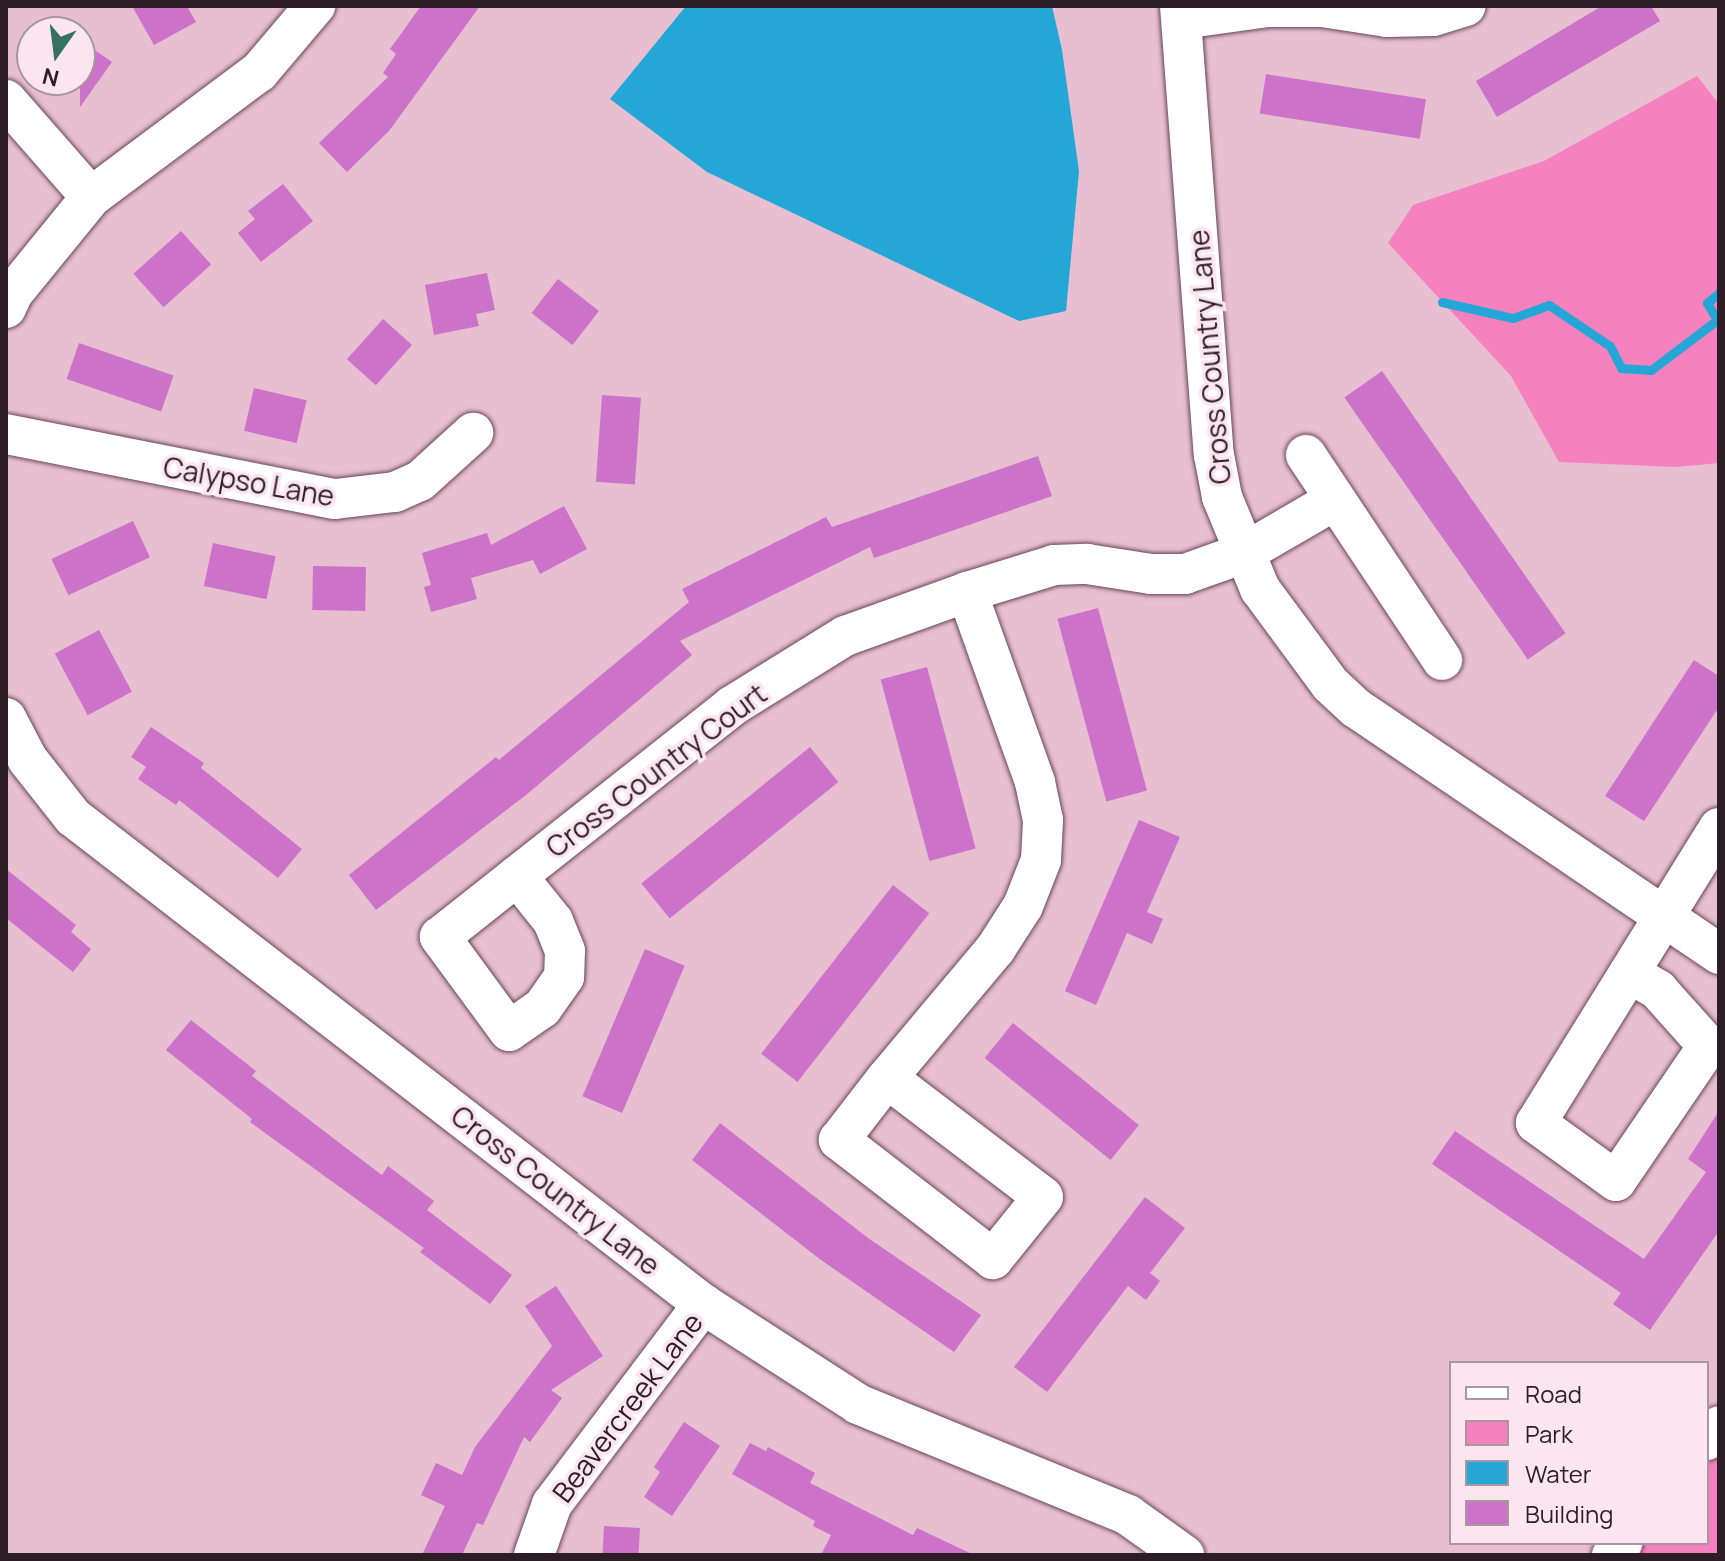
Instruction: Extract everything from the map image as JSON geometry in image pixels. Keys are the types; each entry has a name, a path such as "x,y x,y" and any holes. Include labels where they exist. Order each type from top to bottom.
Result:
{"street":[{"path":"6,308 13,293 91,197 259,72 315,6"},
{"path":"1181,13 1322,7 1387,17 1433,16 1465,6"},
{"name":"Cross Country Lane","path":"1181,13 1214,455 1222,497 1260,589 1292,637 1330,684 1356,708 1719,954"},
{"path":"6,100 91,197"},
{"name":"Calypso Lane","path":"6,434 308,497 335,499 395,492 420,481 473,433"},
{"path":"1306,455 1442,660"},
{"name":"Cross Country Court","path":"517,876 732,706 845,636 967,592 1054,565 1087,564 1151,574 1185,574 1244,553 1335,500"},
{"path":"887,1078 1043,1197 993,1259 839,1140 887,1078 996,948 1023,906 1041,860 1043,820 1035,782 967,592"},
{"name":"Cross Country Lane","path":"6,718 28,760 73,817 703,1304 858,1404 1128,1515 1184,1555"},
{"path":"1629,973 1658,990 1708,1046 1616,1181 1536,1123 1629,973 1664,917 1718,833"},
{"name":"Beavercreek Lane","path":"534,1555 552,1504 703,1304"}],"green space":[{"path":"1697,76 1719,104 1719,463 1676,467 1559,462 1511,376 1388,243 1413,205 1544,161"},
{"path":"1719,1437 1719,1555 1623,1555 1630,1545 1709,1545 1709,1449"}],"water":[{"path":"686,6 1052,6 1062,50 1079,171 1066,311 1019,321 707,172 610,99"}],"building":[{"path":"132,6 187,6 196,22 154,45"},
{"path":"421,6 480,6 389,131 347,172 319,143 388,77 383,73 396,54 390,49"},
{"path":"1602,6 1651,6 1660,21 1497,117 1476,81"},
{"path":"96,51 112,62 96,84"},
{"path":"1266,74 1426,99 1420,139 1260,114"},
{"path":"80,96 88,96 80,107"},
{"path":"283,184 313,221 261,262 238,233 255,219 248,211"},
{"path":"181,231 211,264 164,307 133,274"},
{"path":"487,273 495,310 476,314 479,326 434,335 425,285"},
{"path":"558,279 599,311 573,345 532,313"},
{"path":"383,319 412,345 376,385 347,359"},
{"path":"79,343 174,376 161,411 67,379"},
{"path":"1382,371 1566,633 1528,660 1344,397"},
{"path":"254,388 307,400 297,443 244,431"},
{"path":"602,395 641,398 635,485 596,482"},
{"path":"1038,456 1052,496 874,558 870,547 680,641 692,655 526,795 376,910 349,875 496,757 499,760 689,602 682,589 826,517 832,527"},
{"path":"564,506 587,549 540,574 533,560 471,578 477,599 431,612 424,587 431,585 422,553 487,533 491,545"},
{"path":"133,521 150,557 68,595 51,559"},
{"path":"213,543 276,556 266,599 204,586"},
{"path":"313,566 366,567 365,611 312,610"},
{"path":"1098,608 1147,791 1106,801 1057,619"},
{"path":"99,630 132,692 88,715 55,653"},
{"path":"1694,660 1719,676 1719,707 1644,821 1605,796"},
{"path":"927,667 976,849 929,861 881,679"},
{"path":"151,727 204,763 201,768 302,849 278,878 179,800 176,805 138,779 146,767 131,757"},
{"path":"810,747 838,782 670,919 641,884"},
{"path":"1139,820 1180,837 1147,912 1163,919 1152,944 1127,933 1096,1005 1065,991"},
{"path":"6,869 76,925 71,932 91,949 73,972 6,918"},
{"path":"893,885 929,913 797,1082 761,1054"},
{"path":"645,949 685,966 622,1113 582,1096"},
{"path":"191,1020 256,1071 252,1076 382,1175 388,1166 434,1201 427,1210 512,1275 490,1304 420,1252 424,1248 250,1122 252,1119 166,1050"},
{"path":"1013,1023 1139,1125 1111,1160 985,1058"},
{"path":"1719,1111 1719,1231 1650,1330 1613,1304 1621,1293 1432,1164 1455,1131 1644,1259 1706,1172 1688,1159"},
{"path":"720,1123 868,1238 981,1315 954,1352 821,1260 692,1160"},
{"path":"1145,1197 1185,1228 1150,1273 1160,1281 1146,1300 1128,1286 1047,1392 1014,1367"},
{"path":"556,1286 603,1356 551,1390 562,1398 530,1442 524,1437 483,1525 477,1523 462,1555 422,1555 445,1506 421,1495 436,1463 462,1475 475,1447 552,1346 525,1306"},
{"path":"684,1422 720,1446 672,1516 644,1497 660,1472 654,1467"},
{"path":"750,1443 766,1451 768,1447 815,1473 810,1483 913,1535 917,1528 974,1555 821,1555 831,1535 813,1526 815,1521 732,1474"},
{"path":"604,1526 640,1528 639,1555 602,1555"}],"waterway":[{"path":"1442,302 1513,318 1549,305 1610,346 1621,368 1651,370 1717,320 1707,303 1719,293"}]}
